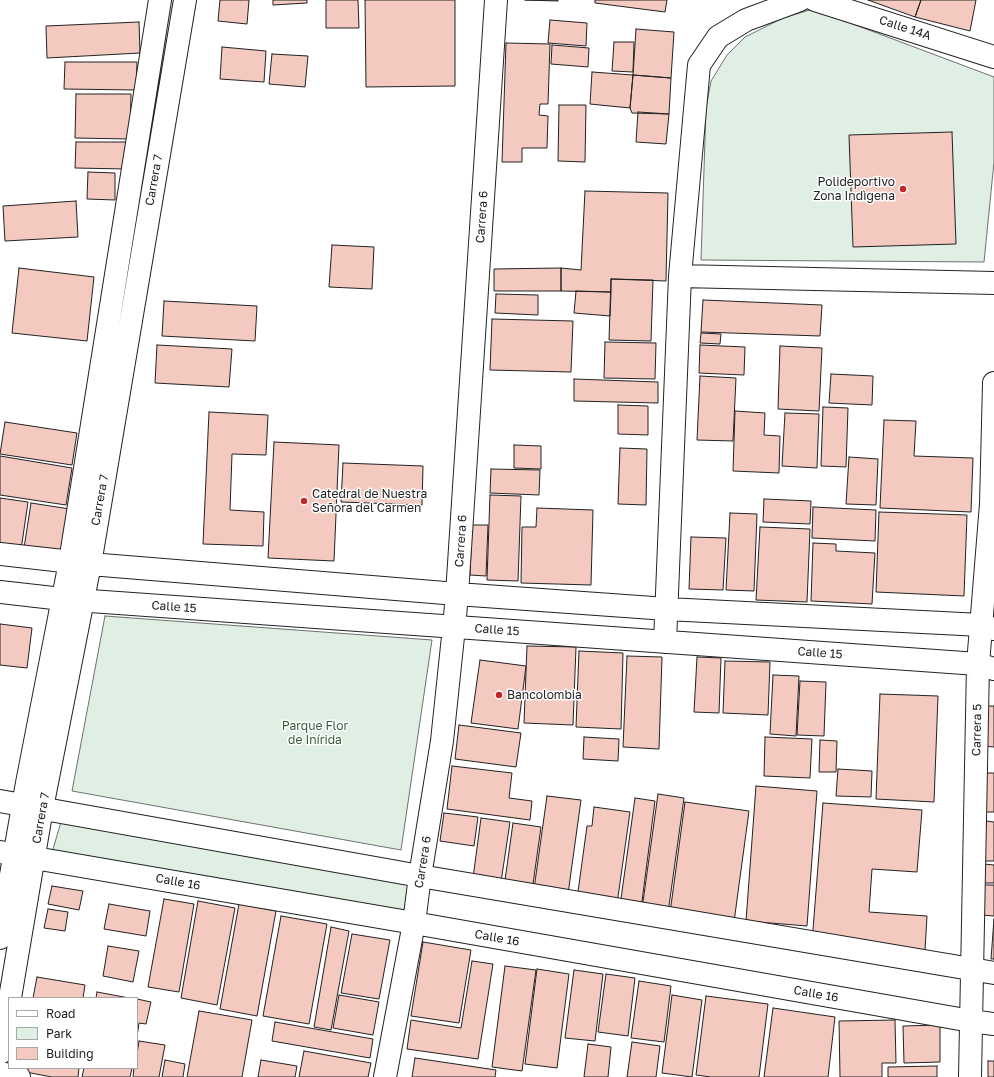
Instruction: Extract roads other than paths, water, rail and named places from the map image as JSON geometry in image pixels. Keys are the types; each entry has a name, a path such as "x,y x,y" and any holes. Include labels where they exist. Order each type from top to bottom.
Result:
{"street":[{"name":"Carrera 7","path":"80,563 160,0"},
{"name":"Carrera 7","path":"0,938 16,855 33,806 80,563 184,0"},
{"name":"Carrera 6","path":"385,1077 414,923 420,876 442,741 454,627 496,0"},
{"path":"665,642 680,276 699,65 718,37 746,20 800,0"},
{"name":"Calle 14A","path":"815,0 994,57"},
{"path":"680,276 994,283"},
{"name":"Carrera 5","path":"970,1077 972,970 988,627 994,383"},
{"path":"0,554 80,563 457,594 667,609 988,627"},
{"name":"Calle 15","path":"0,592 72,600 665,642 986,667"},
{"path":"0,801 420,876 994,973"},
{"name":"Carrera 7","path":"10,997 16,855"},
{"name":"Calle 16","path":"16,855 994,1024"},
{"path":"0,1053 8,1007"},
{"path":"0,1073 19,1077"}],"place":[{"name":"Polideportivo Zona Indìgena","path":"903,189"},
{"name":"Catedral de Nuestra Señora del Carmen","path":"304,501"},
{"name":"Bancolombia","path":"499,695"}],"park label":[{"name":"Parque Flor de Inírida","path":"315,733"}]}
